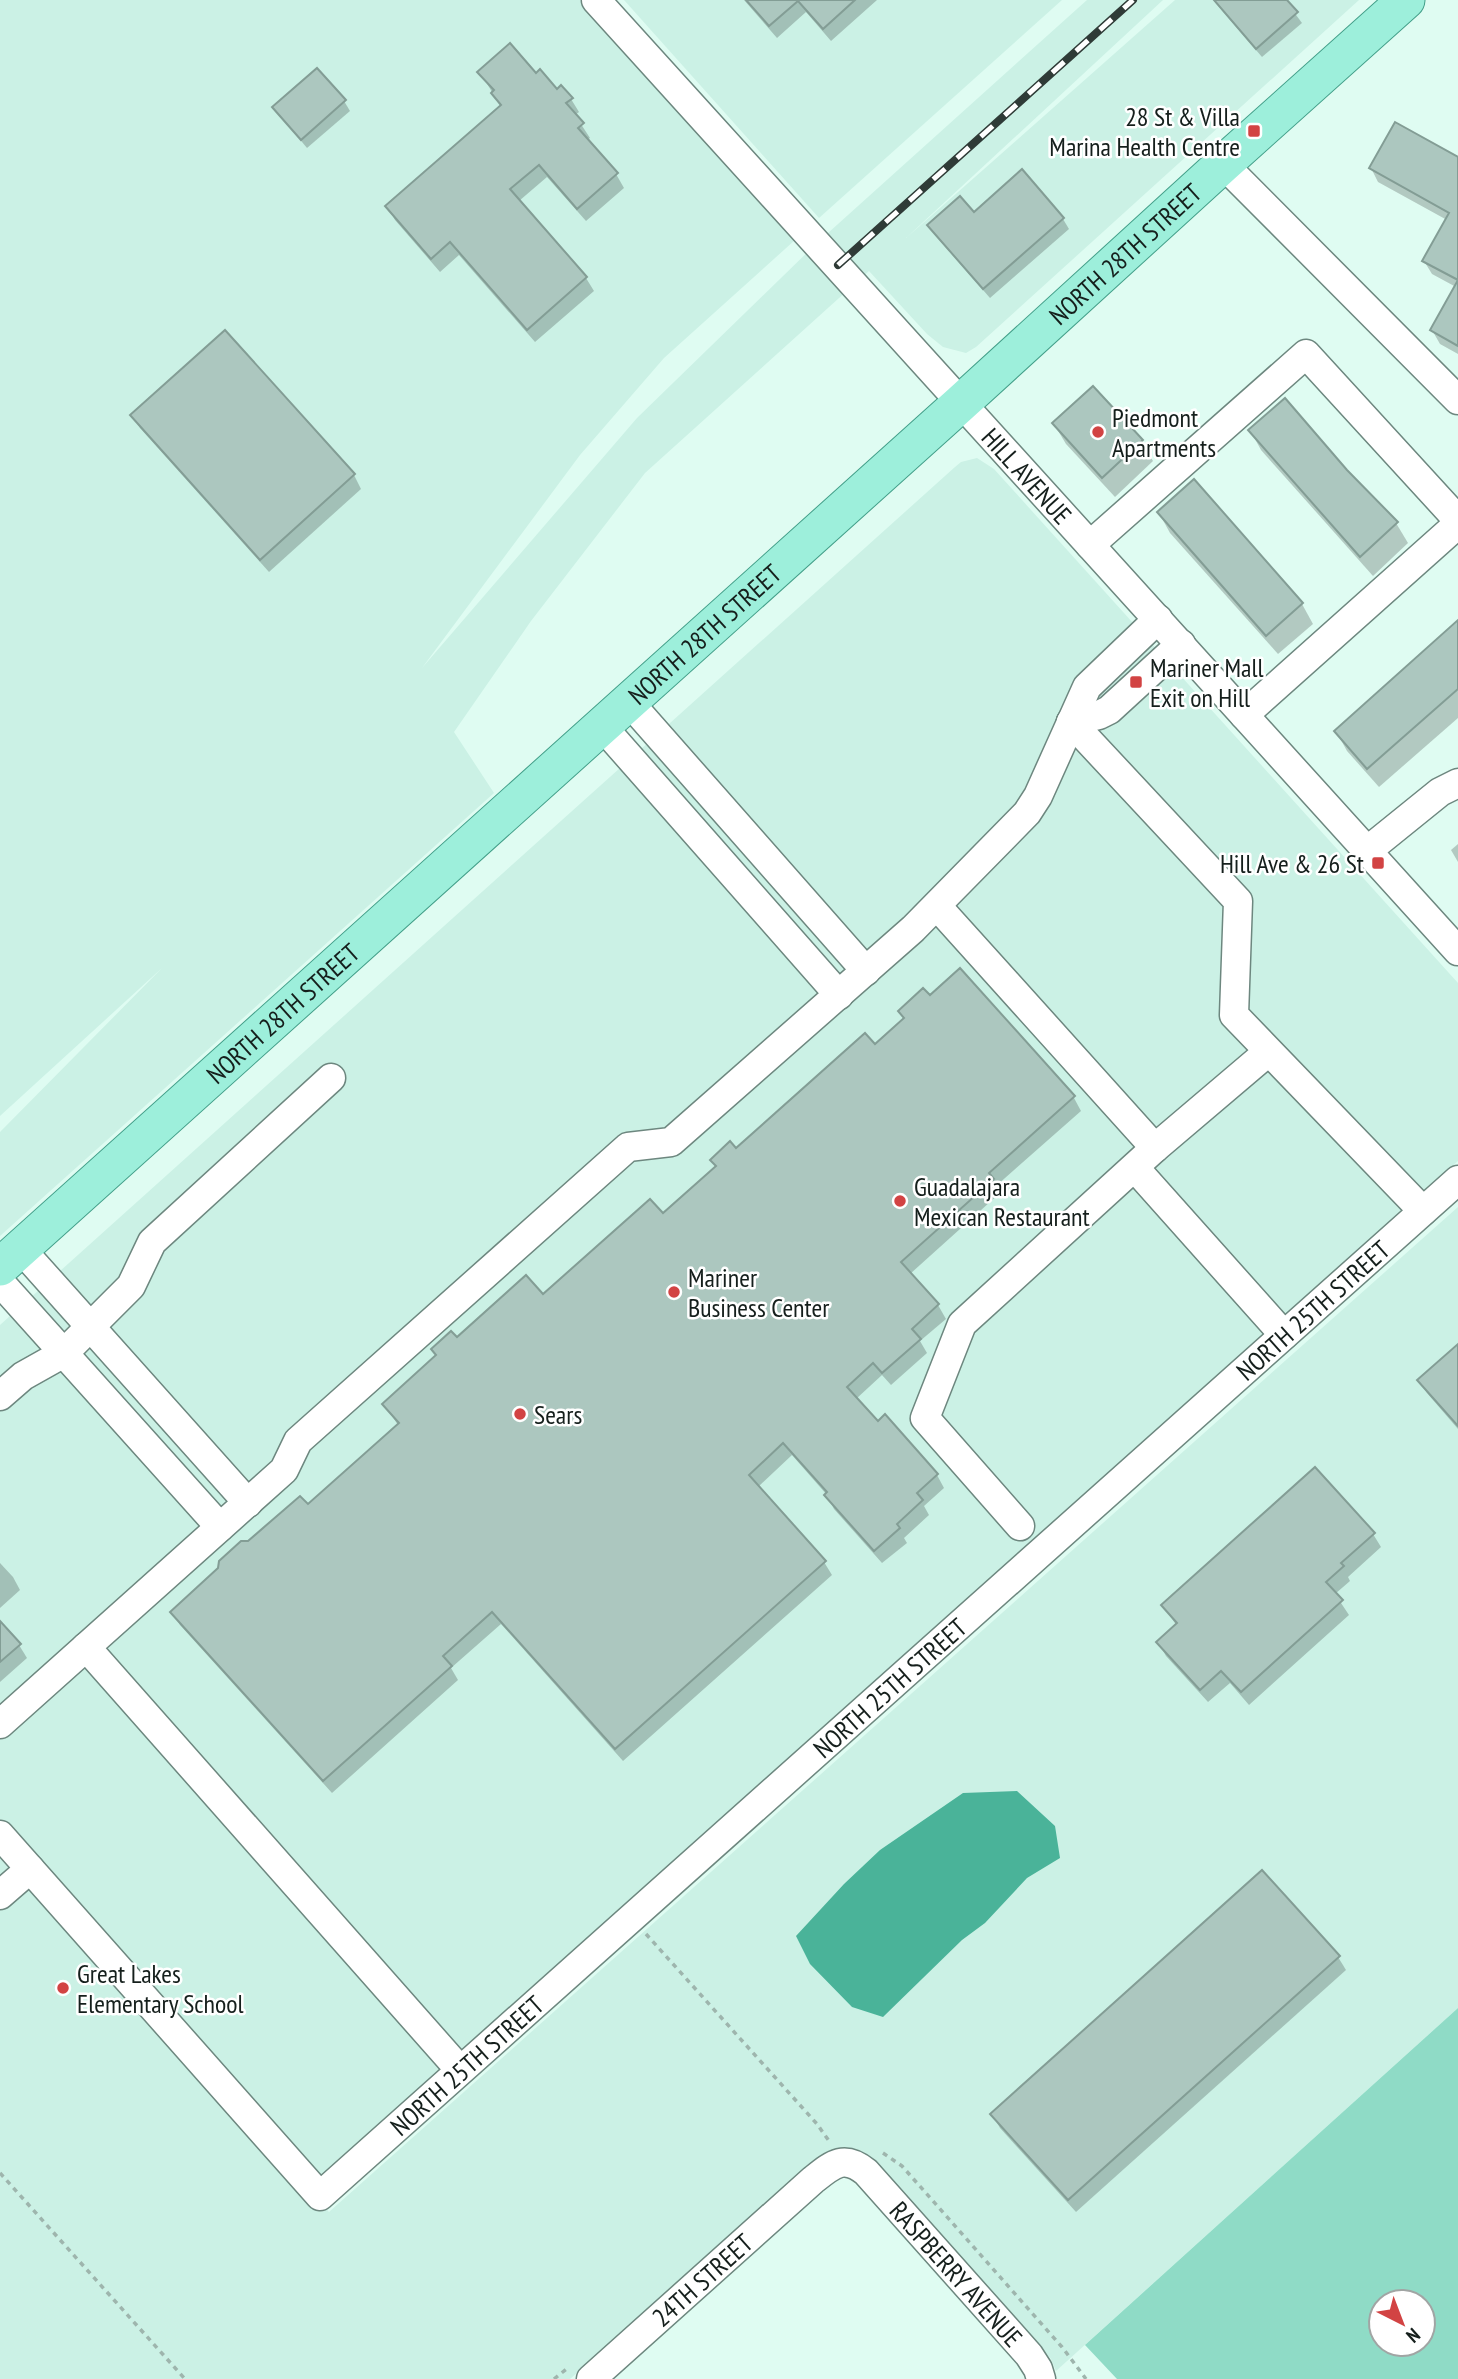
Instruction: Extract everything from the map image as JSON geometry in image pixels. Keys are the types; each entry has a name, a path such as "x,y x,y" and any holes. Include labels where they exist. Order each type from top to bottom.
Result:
{"main road":[{"name":"NORTH 28TH STREET","path":"10,1257 961,404 1406,0"}],"street":[{"name":"HILL AVENUE","path":"596,0 1458,951"},
{"path":"1223,164 1458,400"},
{"path":"1090,545 1306,354 1458,522 1244,715"},
{"path":"0,1724 284,1470 298,1441 628,1147 671,1142 937,906 1027,813 1038,796 1091,682 1158,619"},
{"path":"1071,722 1109,710 1181,644"},
{"path":"629,702 866,971"},
{"path":"1071,722 1238,901 1234,1015 1423,1211"},
{"path":"602,726 839,995"},
{"path":"1367,851 1431,799 1458,783"},
{"path":"937,906 1156,1148"},
{"path":"1020,1526 925,1418 962,1324 1156,1148 1268,1052"},
{"path":"0,1396 23,1376 64,1353 131,1286 152,1242 331,1078"},
{"path":"1135,1168 1284,1335"},
{"name":"NORTH 25TH STREET","path":"30,1869 320,2196 1458,1180"},
{"path":"10,1257 90,1327 247,1503"},
{"path":"0,1282 220,1527"},
{"path":"86,1647 460,2070"},
{"path":"0,1835 30,1869 0,1895"},
{"name":"24TH STREET","path":"583,2370 829,2167 843,2162 857,2165 873,2161"},
{"name":"RASPBERRY AVENUE","path":"873,2161 1029,2355 1041,2379"}],"path":[{"path":"630,1917 817,2124 830,2143 822,2147"},
{"path":"873,2161 902,2166 1062,2347 1086,2379"},
{"path":"0,2173 185,2379"},
{"path":"554,2379 583,2370"}],"shaded area":[{"path":"0,0 580,0 795,240 664,358 580,455 422,668 637,418 818,242 1087,0 1163,0 906,238 1175,0 1359,0 976,347 966,353 943,347 927,334 869,271 645,473 531,621 454,732 494,793 0,1236 0,1132 162,968 0,1116"},
{"path":"624,0 1062,0 819,218"},
{"name":"Mariner Business Center","path":"977,458 994,469 1458,983 1458,1161 307,2188 329,2212 1458,1207 1458,2008 1056,2371 1051,2359 877,2164 812,2165 570,2379 0,2379 0,1325 955,467 961,462"},
{"path":"1017,1791 1055,1826 1060,1858 1027,1878 985,1923 962,1940 883,2017 852,2007 810,1964 796,1936 880,1850 963,1793"},
{"path":"1458,2008 1458,2379 1117,2379 1085,2345"}],"building":[{"path":"746,0 855,0 823,29 798,1 769,26"},
{"path":"1214,0 1287,0 1298,12 1256,49"},
{"path":"510,43 536,73 540,69 557,89 561,85 573,98 566,103 584,123 578,128 618,173 577,209 539,165 510,189 587,277 527,330 450,242 431,259 385,206 501,105 491,93 494,90 477,72"},
{"path":"317,68 346,100 301,140 272,107"},
{"path":"1395,122 1458,157 1458,280 1422,261 1449,213 1369,168"},
{"path":"1022,169 1064,218 983,289 927,225 960,196 974,212"},
{"path":"1458,280 1458,346 1430,330"},
{"path":"225,330 355,474 260,560 130,415"},
{"name":"Piedmont Apartments","path":"1093,386 1143,440 1102,478 1052,423"},
{"path":"1285,398 1347,470 1398,522 1360,557 1248,430"},
{"path":"1194,479 1303,603 1266,636 1157,512"},
{"path":"1458,620 1458,689 1367,769 1334,731"},
{"path":"960,968 1075,1096 989,1173 994,1179 901,1262 939,1304 912,1329 921,1339 882,1373 873,1363 847,1387 878,1421 885,1414 938,1474 917,1493 923,1500 897,1524 900,1528 874,1551 824,1495 827,1492 783,1443 749,1475 826,1561 615,1749 492,1612 443,1656 452,1666 323,1781 170,1612 218,1568 219,1561 241,1541 248,1541 300,1496 308,1504 399,1423 382,1404 436,1355 431,1349 451,1331 457,1337 526,1275 543,1294 650,1199 663,1213 716,1166 710,1160 730,1141 736,1148 865,1033 875,1044 904,1018 898,1011 923,988 930,995"},
{"path":"1458,1344 1458,1426 1417,1380"},
{"path":"1315,1467 1375,1533 1341,1563 1344,1566 1326,1582 1343,1600 1241,1692 1221,1671 1200,1690 1156,1642 1177,1623 1161,1605"},
{"path":"0,1621 21,1644 0,1662"},
{"path":"1262,1870 1340,1956 1068,2200 990,2114"}],"railway":[{"path":"838,265 1133,0"}],"place":[{"name":"28 St & Villa Marina Health Centre","path":"1254,131"},
{"name":"Piedmont Apartments","path":"1098,432"},
{"name":"Mariner Mall Exit on Hill","path":"1136,682"},
{"name":"Hill Ave & 26 St","path":"1378,863"},
{"name":"Guadalajara Mexican Restaurant","path":"900,1201"},
{"name":"Mariner Business Center","path":"674,1292"},
{"name":"Sears","path":"520,1414"},
{"name":"Great Lakes Elementary School","path":"63,1988"}]}
